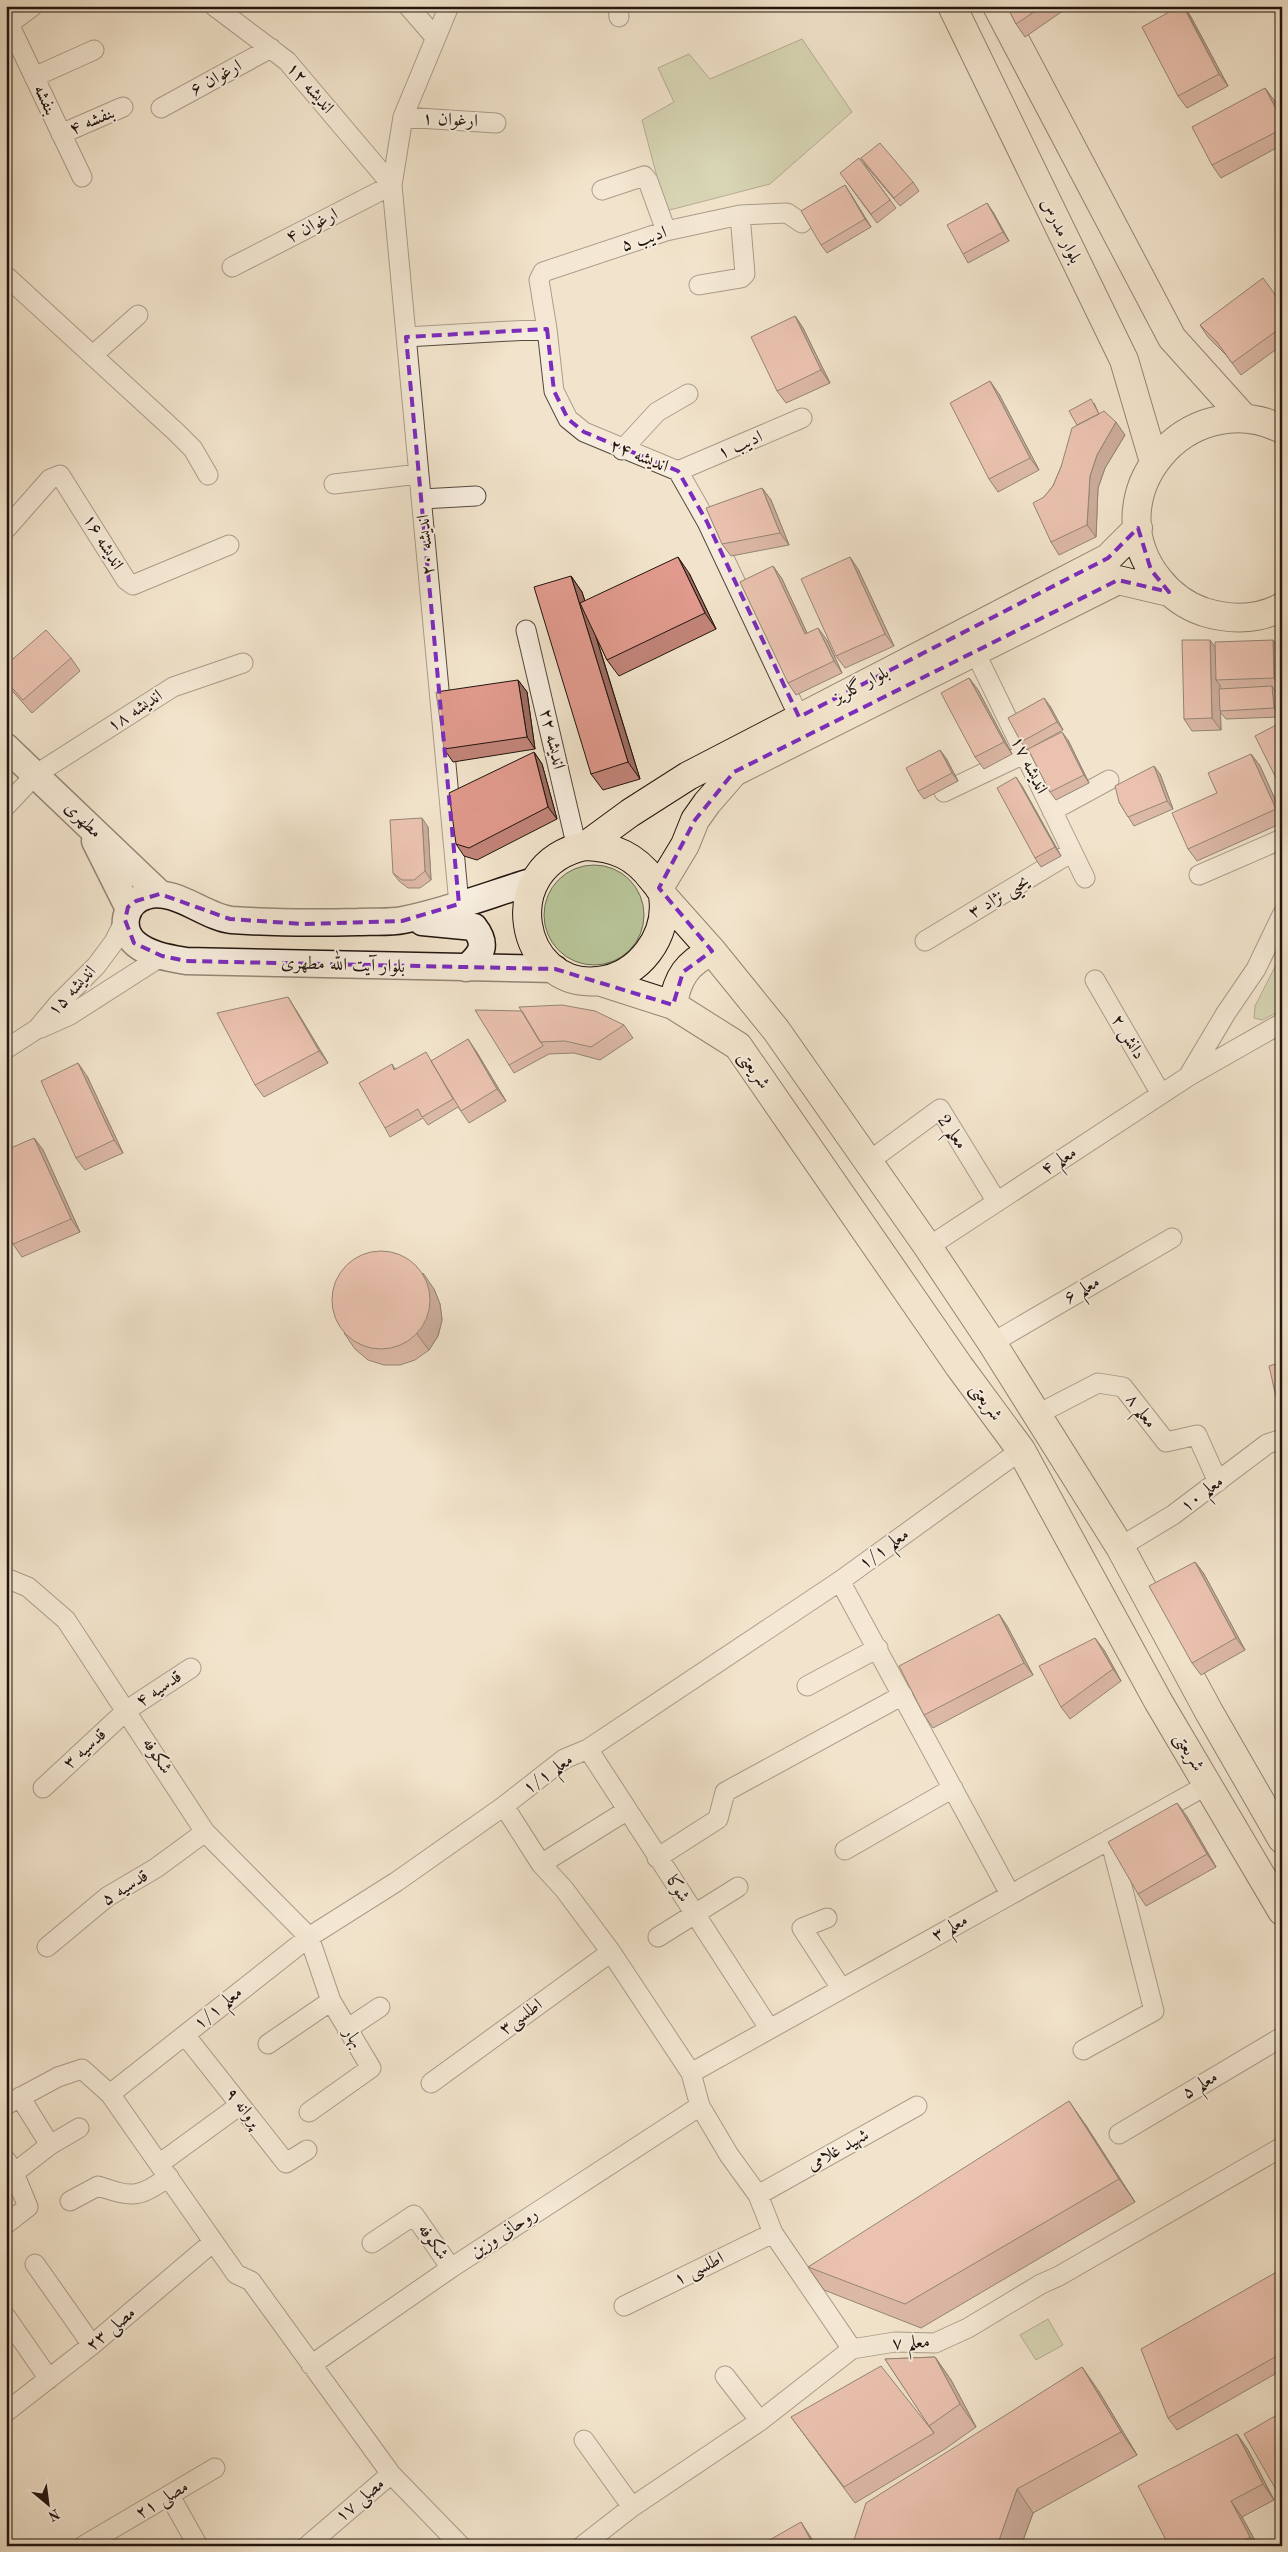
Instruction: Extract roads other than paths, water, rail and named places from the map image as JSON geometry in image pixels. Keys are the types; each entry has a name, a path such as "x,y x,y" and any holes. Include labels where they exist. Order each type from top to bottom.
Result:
{"main road":[{"name":"بلوار مدرس","path":"952,6 1124,360 1154,462"},
{"path":"997,6 1172,338 1244,418"},
{"path":"1282,429 1270,423 1244,418 1218,420 1193,428 1171,442 1154,462 1141,487 1137,515 1139,543 1151,570 1169,592 1193,608 1219,617 1246,618 1273,612 1282,607"},
{"name":"بلوار گلریز","path":"581,847 688,776 1108,558 1138,528"},
{"name":"بلوار گلریز","path":"661,892 695,820 706,803 734,772 1118,580 1169,592"},
{"name":"مطهری","path":"6,747 160,894"},
{"path":"86,822 129,923"},
{"path":"581,847 604,847 621,851 636,860 661,892 661,921 656,939 646,955 633,968 616,977 598,981 583,980 554,968 544,959 530,935 526,908 534,881 546,866 560,855 581,847"},
{"path":"402,920 534,881"},
{"name":"شریعتی","path":"661,892 776,1030 928,1247 992,1343 1120,1547 1193,1682 1282,1839"},
{"path":"129,923 144,896 160,894 230,920 304,924 402,920 474,926 480,935 482,947 478,957 466,968"},
{"name":"بلوار آیت الله مطهری","path":"129,923 162,956 186,960 466,968 554,968"},
{"path":"673,1005 675,988 683,972 696,959 712,951"},
{"name":"شریعتی","path":"598,981 673,1005 738,1046 959,1366 1021,1450 1158,1701 1209,1784 1282,1911"},
{"path":"1158,1701 1193,1682"}],"street":[{"path":"7,25 33,6"},
{"name":"اندیشه ۱۲","path":"214,6 287,61 392,185"},
{"path":"408,6 435,37"},
{"name":"اندیشه ۲۰","path":"449,6 403,117 392,185 459,904"},
{"name":"بنفشه","path":"7,25 82,177"},
{"name":"ارغوان ۶","path":"161,108 271,48"},
{"path":"34,77 94,50"},
{"name":"بنفشه ۴","path":"61,134 123,107"},
{"name":"ارغوان ۱","path":"403,117 496,123"},
{"path":"602,190 644,176 648,181 666,231"},
{"name":"ارغوان ۴","path":"232,267 392,185"},
{"name":"ادیب ۵","path":"547,329 539,280 543,272 666,231 740,215 787,213 802,223"},
{"path":"699,285 741,278 745,274 740,215"},
{"path":"6,276 182,437 193,449 208,475"},
{"path":"93,355 138,316"},
{"path":"406,337 547,329"},
{"name":"اندیشه ۲۴","path":"547,329 554,391 568,419 584,432 622,450 678,471 707,522 799,717"},
{"path":"622,450 657,412 688,394"},
{"name":"ادیب ۱","path":"678,471 802,418"},
{"path":"334,484 419,474"},
{"name":"اندیشه ۱۶","path":"6,529 50,479 60,475 126,580 133,585 229,545"},
{"path":"422,499 476,496"},
{"name":"اندیشه ۲۲","path":"526,630 581,847"},
{"name":"اندیشه ۱۷","path":"975,652 1085,878"},
{"name":"اندیشه ۱۸","path":"6,806 35,775 173,687 243,663"},
{"path":"944,792 1024,754"},
{"path":"1052,811 1109,780"},
{"path":"1199,874 1282,840"},
{"name":"یحیی نژاد ۳","path":"925,941 1072,852"},
{"path":"1189,1076 1226,1013 1256,969 1282,916"},
{"name":"اندیشه ۱۵","path":"6,1049 37,1029 58,1004 96,966 129,923"},
{"path":"37,1029 70,1016 162,956"},
{"name":"دانش ۲","path":"1095,980 1161,1094"},
{"name":"معلم ۴","path":"928,1247 1189,1076 1282,1023"},
{"name":"معلم 2","path":"868,1162 940,1109 997,1202"},
{"name":"معلم ۶","path":"992,1343 1172,1238"},
{"name":"معلم ۸","path":"1038,1414 1098,1383 1123,1387 1166,1442 1197,1435 1218,1482"},
{"name":"معلم ۱۰","path":"1120,1547 1173,1516 1267,1444 1282,1439"},
{"name":"معلم ۱/۱","path":"110,2094 309,1937 396,1882 504,1806 564,1759 588,1749 840,1581 1021,1450"},
{"name":"شکوفه","path":"6,1578 28,1587 66,1620 127,1710 205,1832 309,1937"},
{"path":"840,1581 1010,1894"},
{"path":"807,1686 878,1648"},
{"name":"قدسیه ۴","path":"127,1710 191,1668"},
{"path":"657,1858 718,1819 725,1792 903,1695"},
{"name":"قدسیه ۳","path":"43,1788 127,1710"},
{"name":"شوکا","path":"588,1749 626,1811 769,2028"},
{"name":"معلم ۳","path":"691,2072 1209,1784"},
{"path":"845,1850 953,1788"},
{"path":"504,1806 541,1864 564,1889 611,1952 691,2072 700,2106 728,2155 758,2194 773,2233 852,2349"},
{"path":"541,1864 626,1811"},
{"name":"قدسیه ۵","path":"47,1947 107,1897 156,1868 205,1832"},
{"path":"1083,2050 1154,2012 1110,1839"},
{"path":"658,1937 738,1887"},
{"path":"827,1918 802,1928 840,1988"},
{"name":"بهار","path":"309,1937 331,2001 371,2068 309,2112"},
{"name":"اطلسی۳","path":"431,2083 611,1952"},
{"path":"268,2044 331,2001"},
{"path":"347,2029 380,2007"},
{"name":"پروانه ۹","path":"185,2034 286,2163 307,2150"},
{"name":"معلم ۵","path":"1119,2134 1282,2037"},
{"path":"50,2145 13,2101 58,2077 82,2069 110,2094 236,2274 251,2281 391,2474 461,2546"},
{"path":"70,2201 98,2186 126,2196 145,2193 164,2171 240,2105"},
{"name":"روحانی وزین","path":"311,2365 451,2268 700,2106"},
{"name":"شهید غلامی","path":"758,2194 917,2106"},
{"path":"6,2224 28,2207 10,2166 80,2128"},
{"name":"معلم ۷","path":"582,2546 632,2507 760,2422 852,2349 895,2342 935,2343 968,2328 1282,2147"},
{"name":"شکوفه","path":"372,2243 414,2215 451,2268"},
{"name":"اطلسی ۱","path":"624,2306 773,2233"},
{"name":"مصلی ۲۳","path":"6,2412 92,2345 213,2242"},
{"path":"35,2264 92,2345"},
{"path":"6,2317 50,2379"},
{"path":"725,2376 760,2422"},
{"path":"584,2440 632,2507"},
{"name":"مصلی ۲۱","path":"83,2546 215,2468"},
{"name":"مصلی ۱۷","path":"307,2546 391,2474"},
{"path":"170,2496 198,2546"}]}
